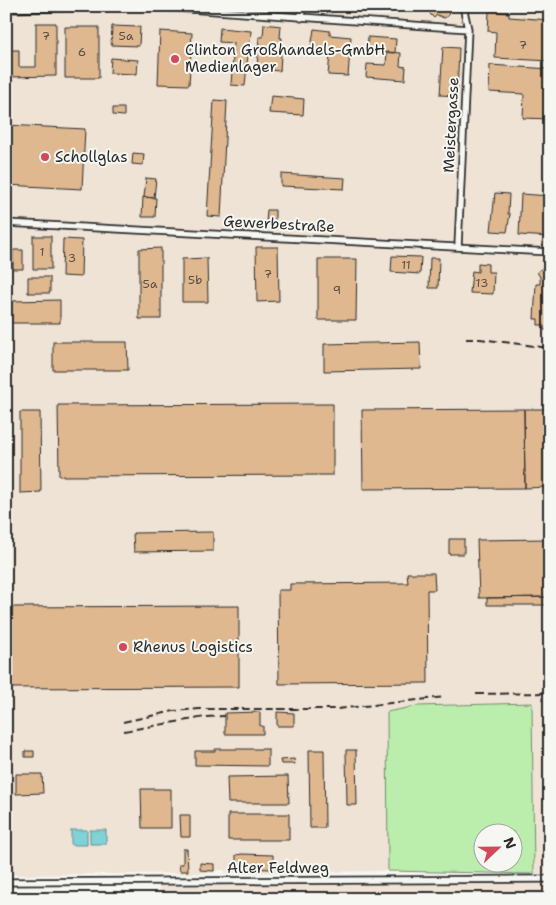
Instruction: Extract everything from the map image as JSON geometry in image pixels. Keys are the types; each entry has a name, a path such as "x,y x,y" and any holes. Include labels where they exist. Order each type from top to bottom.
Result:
{"street":[{"path":"6,9 146,6 468,29"},
{"path":"301,18 302,6"},
{"name":"Meistergasse","path":"458,246 468,29 463,6"},
{"name":"Gewerbestraße","path":"6,223 550,252"},
{"name":"Alter Feldweg","path":"6,882 550,879"}],"shaded area":[{"path":"6,6 550,6 550,872 534,874 532,703 417,706 387,712 388,871 226,873 224,870 217,870 214,873 6,875"},
{"path":"550,883 550,899 158,899 159,886"}],"green space":[{"path":"532,703 534,874 388,871 387,712 417,706"}],"water":[{"path":"71,830 87,830 87,845 71,845"},
{"path":"90,830 106,830 106,844 90,844"}],"building":[{"path":"432,6 448,6 448,16 444,18 437,15 434,18 430,14"},
{"path":"489,11 509,13 509,17 550,20 550,61 495,58 496,32 488,31"},
{"path":"36,23 56,23 56,76 8,77 8,50 19,50 19,67 36,67"},
{"path":"264,24 281,26 280,71 257,69 259,37 263,37"},
{"path":"112,26 140,27 139,46 111,45"},
{"path":"65,27 99,27 99,78 65,78"},
{"path":"220,28 251,31 245,86 231,85 234,43 219,42"},
{"path":"314,29 330,31 330,35 351,37 348,76 328,75 330,55 310,54"},
{"name":"Clinton Großhandels-GmbH Medienlager","path":"160,31 192,33 189,85 158,84"},
{"path":"368,37 396,39 395,53 367,51"},
{"path":"443,47 459,48 457,96 440,95"},
{"path":"387,52 401,53 400,66 406,67 405,80 366,77 367,64 386,65"},
{"path":"111,58 138,60 137,74 110,73"},
{"path":"490,65 550,69 550,119 523,118 524,94 489,92"},
{"path":"271,96 304,99 303,115 269,113"},
{"path":"214,100 227,101 221,217 207,216"},
{"path":"113,108 124,108 124,116 113,115"},
{"name":"Schollglas","path":"6,125 85,129 82,189 6,185"},
{"path":"133,153 144,154 143,165 132,164"},
{"path":"281,174 345,178 344,189 281,186"},
{"path":"146,178 156,179 154,198 144,197"},
{"path":"495,193 509,194 508,214 510,214 507,232 491,231"},
{"path":"521,194 550,196 550,237 519,235"},
{"path":"143,197 156,198 155,217 142,217"},
{"path":"267,210 275,210 275,223 266,223"},
{"path":"33,236 51,236 51,269 33,269"},
{"path":"63,239 82,240 81,277 62,276"},
{"path":"256,247 278,247 279,301 257,302"},
{"path":"161,248 161,319 139,319 139,249"},
{"path":"13,250 23,250 23,269 13,269"},
{"path":"392,256 421,257 420,274 391,272"},
{"path":"207,258 208,302 182,302 182,259"},
{"path":"430,258 439,258 438,288 429,288"},
{"path":"318,259 357,259 356,320 318,320"},
{"path":"478,263 488,264 488,272 494,272 493,294 470,293 472,271 478,272"},
{"path":"546,265 550,265 550,330 544,330 544,325 538,325 538,319 534,319 536,284 540,284 540,277 537,272"},
{"path":"28,277 50,277 50,293 28,293"},
{"path":"60,300 60,323 10,323 10,301"},
{"path":"53,342 127,342 128,370 53,370"},
{"path":"420,342 421,369 324,371 324,344"},
{"path":"333,404 333,475 59,476 58,405"},
{"path":"524,409 525,488 363,489 362,410"},
{"path":"524,409 550,409 550,487 525,488"},
{"path":"20,412 40,412 41,492 20,493"},
{"path":"213,532 213,551 134,552 133,533"},
{"path":"449,539 464,539 464,554 449,554"},
{"path":"550,539 550,597 479,598 477,540"},
{"path":"407,573 434,573 435,590 427,590 428,683 279,684 278,590 290,590 290,584 408,583"},
{"path":"550,597 550,605 487,605 487,598"},
{"name":"Rhenus Logistics","path":"239,606 239,687 6,688 6,607"},
{"path":"260,712 260,726 263,726 263,734 225,734 225,713"},
{"path":"277,712 294,713 294,726 277,726"},
{"path":"6,748 10,748 10,757 6,757"},
{"path":"215,749 268,749 268,766 195,765 195,751 215,751"},
{"path":"309,750 324,750 325,828 310,828"},
{"path":"346,750 356,750 357,805 347,805"},
{"path":"25,751 34,751 34,757 25,757"},
{"path":"294,759 295,764 281,764 280,760"},
{"path":"16,774 42,774 43,793 16,794"},
{"path":"288,776 289,803 228,803 227,777"},
{"path":"141,789 171,789 171,828 142,828"},
{"path":"228,814 289,814 289,840 228,840"},
{"path":"180,815 190,815 190,837 181,837"},
{"path":"183,849 187,849 188,871 180,871 179,864 183,864"},
{"path":"236,855 273,855 273,869 236,868"},
{"path":"200,863 214,864 214,871 200,870"}],"railway":[{"path":"466,339 550,348"},
{"path":"476,694 550,693"},
{"path":"123,722 174,711 199,709 337,709 445,697"},
{"path":"124,731 205,717 225,716"}],"place":[{"name":"Clinton Großhandels-GmbH Medienlager","path":"175,59"},
{"name":"Schollglas","path":"45,157"},
{"name":"Rhenus Logistics","path":"123,647"}]}
